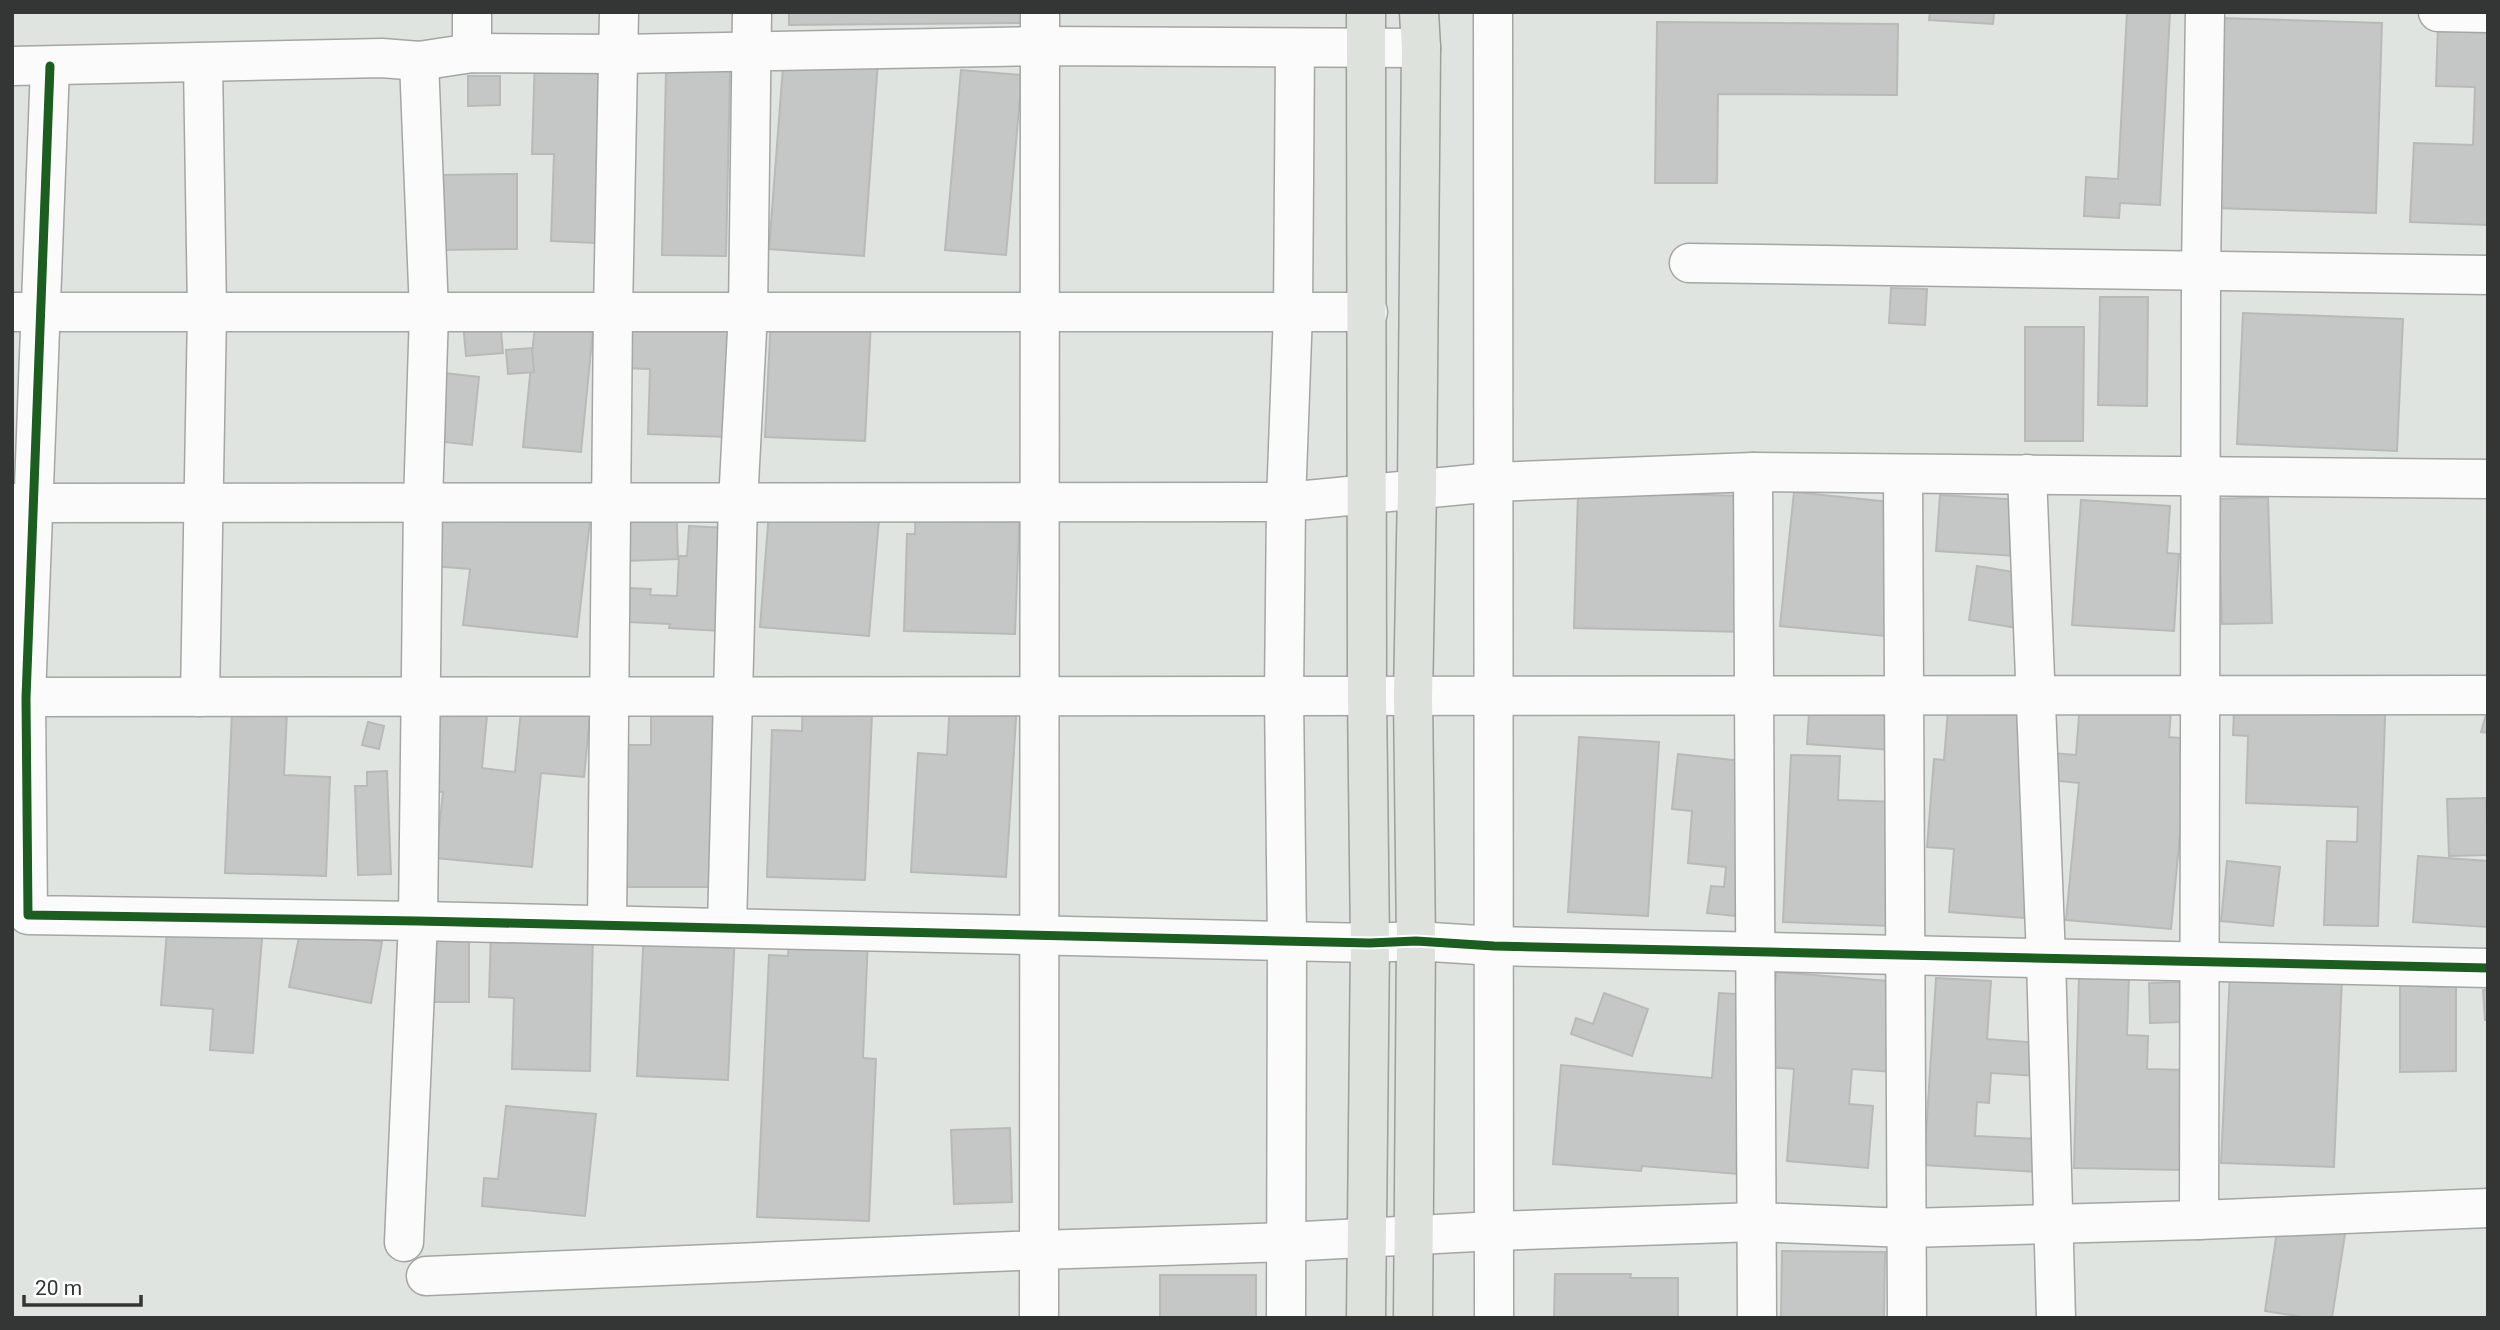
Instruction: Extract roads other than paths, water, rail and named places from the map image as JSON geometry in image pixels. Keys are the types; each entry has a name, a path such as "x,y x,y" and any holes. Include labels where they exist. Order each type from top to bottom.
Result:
{"main road":[{"path":"1366,1318 1370,943 1367,696 1367,30"},
{"path":"1413,1318 1416,942 1413,697 1420,30"}],"street":[{"path":"472,12 472,53"},
{"path":"607,925 619,12"},
{"path":"727,928 738,503 748,312 752,12"},
{"path":"1493,12 1494,1318"},
{"path":"2199,1220 2201,270 2205,12"},
{"path":"2438,12 2488,13"},
{"path":"1039,1318 1040,29"},
{"path":"12,65 382,58 419,61 472,53 751,52 1040,29 1295,48 1367,30 1420,30"},
{"path":"1286,1318 1287,940 1284,696 1286,502 1293,312 1295,48"},
{"path":"404,1242 418,921 423,503 429,312 419,61"},
{"path":"200,697 207,312 202,63"},
{"path":"50,66 27,312 19,698 28,915 1416,942 1494,946 2488,968"},
{"path":"1689,264 2488,275"},
{"path":"27,312 1368,312"},
{"path":"1754,472 1757,1318"},
{"path":"23,503 1286,502 1494,482 1754,472 2488,479"},
{"path":"1903,474 1907,1318"},
{"path":"2027,474 2046,958 2056,1318"},
{"path":"19,698 2488,695"},
{"path":"426,1276 1756,1222 1907,1228 2488,1208"}]}
